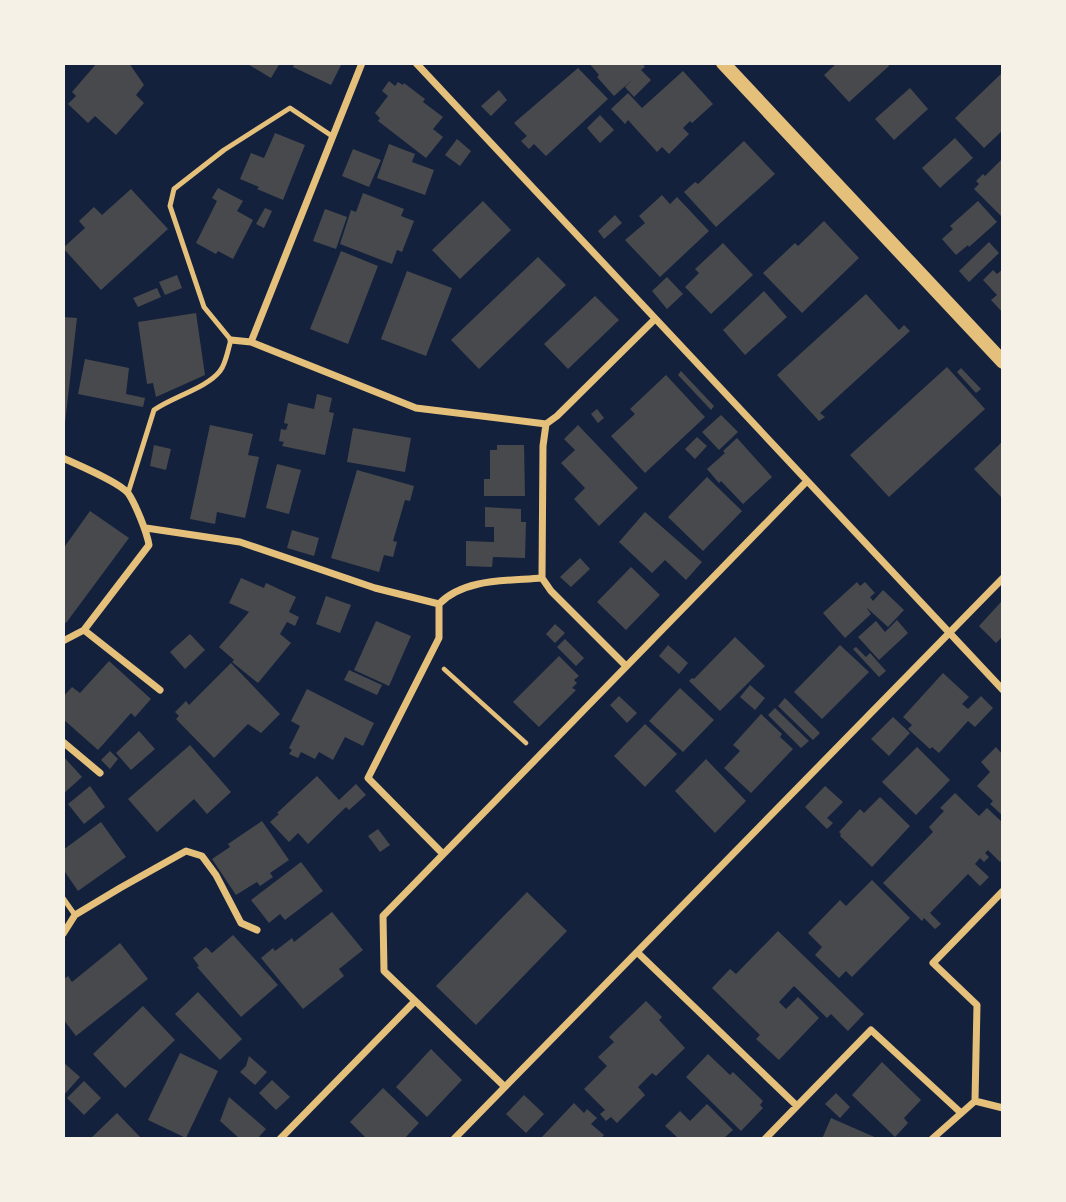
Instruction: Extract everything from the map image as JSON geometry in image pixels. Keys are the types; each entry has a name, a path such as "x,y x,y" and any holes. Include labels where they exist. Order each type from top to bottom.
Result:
{"main road":[{"path":"723,63 1003,362"}],"street":[{"path":"251,342 362,63"},
{"path":"416,63 1003,690"},
{"path":"231,340 251,342 416,408 546,424 558,416 655,319"},
{"path":"546,424 543,446 542,578 551,591 626,666"},
{"path":"63,458 128,493 146,528 149,545 84,630 63,641"},
{"path":"504,1086 384,971 383,916 807,481"},
{"path":"146,528 240,542 375,588 439,604"},
{"path":"443,854 369,778 439,638 439,604 450,592 478,584 542,578"},
{"path":"454,1139 1003,578"},
{"path":"84,630 160,690"},
{"path":"63,742 100,773"},
{"path":"63,934 75,915 186,851 202,856 216,875 241,923 257,930"},
{"path":"975,1101 977,1005 933,963 1003,891"},
{"path":"638,953 797,1106"},
{"path":"280,1139 415,1002"},
{"path":"765,1139 871,1030 960,1112"},
{"path":"975,1101 1003,1108"},
{"path":"932,1139 975,1101"}],"lane":[{"path":"128,493 154,410 208,381 221,370 231,340 204,307 170,206 174,188 223,150 290,108 332,136"},
{"path":"63,898 75,915"}],"path":[{"path":"431,655 478,702 539,755"}],"building":[{"path":"97,63 129,63 144,85 136,95 144,103 116,135 95,116 88,123 68,104 76,96 72,92"},
{"path":"246,63 280,63 271,78"},
{"path":"295,63 342,63 331,85 293,67"},
{"path":"589,63 642,63 645,67 641,70 651,80 634,97 625,87 632,80 614,96"},
{"path":"837,63 887,63 889,66 849,102 824,75"},
{"path":"578,68 608,99 546,156 534,144 529,149 521,141 527,136 514,123"},
{"path":"683,71 713,104 683,128 689,134 669,154 662,147 657,152 628,120 625,124 611,109 628,93 642,108"},
{"path":"1003,72 1003,130 984,148 955,118"},
{"path":"389,81 395,86 398,82 403,85 404,83 443,117 433,129 443,137 426,158 378,121 380,118 375,113 388,96 382,91"},
{"path":"910,88 928,109 894,140 875,119"},
{"path":"499,90 507,100 491,116 481,106"},
{"path":"600,115 614,130 600,143 587,128"},
{"path":"275,133 305,145 283,200 240,179 251,153 264,158"},
{"path":"955,138 973,158 940,188 922,168"},
{"path":"457,139 471,151 460,166 445,155"},
{"path":"744,141 775,174 716,227 684,192 695,182 698,184"},
{"path":"389,144 415,154 412,162 434,170 425,195 377,178"},
{"path":"353,149 381,160 369,187 342,176"},
{"path":"1003,158 1003,218 974,189 979,184 976,181"},
{"path":"218,188 243,201 237,211 253,220 233,259 218,251 216,254 196,243 217,201 212,198"},
{"path":"131,189 168,229 101,290 63,248 85,228 79,221 94,207 102,215"},
{"path":"363,193 404,209 401,216 414,221 402,252 397,250 392,264 340,244 351,210 356,212"},
{"path":"662,195 670,204 677,197 709,231 660,277 625,240 645,223 639,216"},
{"path":"483,201 511,230 460,279 432,250"},
{"path":"978,201 997,222 956,255 942,239 953,229 950,226"},
{"path":"265,208 272,211 264,228 256,224"},
{"path":"325,209 347,217 336,249 313,241"},
{"path":"615,215 622,223 604,239 598,231"},
{"path":"824,221 859,258 802,313 763,273 795,243 798,246"},
{"path":"989,242 999,253 969,282 959,271"},
{"path":"723,243 753,275 711,314 685,287 699,273 695,269"},
{"path":"341,251 378,266 348,344 310,329"},
{"path":"538,257 566,285 479,369 451,340"},
{"path":"1003,269 1003,313 991,300 997,295 983,280 993,270 997,274"},
{"path":"407,271 452,288 426,356 381,339"},
{"path":"177,275 182,288 165,295 159,282"},
{"path":"667,277 683,294 667,309 652,291"},
{"path":"157,288 161,297 138,307 133,298"},
{"path":"764,291 787,317 745,355 723,330"},
{"path":"866,294 899,330 904,325 910,331 820,413 825,417 819,421 777,375"},
{"path":"595,296 619,320 568,369 544,344"},
{"path":"196,313 205,375 156,397 153,383 147,384 138,322"},
{"path":"63,317 77,318 65,423 63,423"},
{"path":"85,359 129,368 126,394 145,398 143,407 78,394"},
{"path":"947,367 985,409 889,497 850,455"},
{"path":"961,368 981,389 976,393 957,372"},
{"path":"681,371 714,406 711,410 678,375"},
{"path":"666,375 705,417 645,473 611,436 635,414 630,409"},
{"path":"317,394 332,398 329,412 334,413 325,455 282,446 284,442 279,441 281,429 286,430 288,424 284,423 288,403 314,409"},
{"path":"597,409 604,418 598,423 591,414"},
{"path":"721,415 738,432 719,450 702,432"},
{"path":"210,425 253,434 248,455 259,457 245,518 217,512 215,524 190,519"},
{"path":"578,425 638,488 599,526 574,499 585,488 561,463 575,450 564,439"},
{"path":"353,428 411,438 405,472 347,462"},
{"path":"697,437 707,446 695,459 685,449"},
{"path":"737,438 772,477 743,504 707,469"},
{"path":"1003,441 1003,499 974,469"},
{"path":"154,445 171,449 166,470 150,466"},
{"path":"497,445 524,445 525,496 484,496 484,479 490,479 490,450 497,450"},
{"path":"277,464 301,470 289,514 266,508"},
{"path":"357,470 414,486 410,501 405,500 393,541 397,542 393,557 384,555 379,572 331,558"},
{"path":"707,477 742,511 703,551 668,517"},
{"path":"485,507 521,509 521,522 526,522 525,558 493,557 492,567 466,566 466,541 494,542 494,527 485,527"},
{"path":"90,511 129,538 66,623 63,621 63,549"},
{"path":"645,512 702,562 686,580 665,560 652,573 619,542"},
{"path":"292,530 319,538 314,556 287,548"},
{"path":"580,558 590,569 571,587 560,577"},
{"path":"631,567 660,595 626,630 597,602"},
{"path":"241,578 264,588 266,583 296,597 289,612 299,617 295,626 287,622 280,634 291,643 258,683 232,662 234,660 219,647 249,612 229,603"},
{"path":"857,582 860,586 865,582 875,593 870,597 873,601 883,590 904,610 888,627 866,607 871,614 845,638 823,613"},
{"path":"326,596 351,605 340,633 316,624"},
{"path":"1001,602 1003,636 996,643 979,626"},
{"path":"897,620 908,633 879,660 858,637 876,621 885,632"},
{"path":"376,621 411,636 389,686 354,670"},
{"path":"555,624 565,633 555,643 546,634"},
{"path":"190,634 205,650 185,669 170,652"},
{"path":"735,637 765,666 720,711 689,681"},
{"path":"565,639 584,658 576,666 557,647"},
{"path":"668,645 688,663 679,674 659,656"},
{"path":"840,645 869,672 822,719 794,692"},
{"path":"856,647 866,657 870,653 886,671 879,677 853,649"},
{"path":"559,656 579,676 574,680 577,683 572,688 576,690 539,727 513,702"},
{"path":"109,661 151,699 135,717 131,713 98,750 63,719 63,697 72,687 80,693"},
{"path":"231,663 280,714 261,733 248,724 214,758 176,719 179,716 175,712 186,701 189,705"},
{"path":"349,670 382,685 377,695 344,680"},
{"path":"943,673 969,697 962,704 968,709 981,696 993,708 975,727 968,721 939,753 932,747 930,749 908,729 912,725 903,717"},
{"path":"750,685 765,698 755,710 740,697"},
{"path":"680,688 714,720 683,752 649,721"},
{"path":"307,689 374,723 363,746 345,737 333,760 319,752 315,759 301,752 298,758 289,754 292,750 289,748 300,726 291,721"},
{"path":"619,696 637,713 627,723 610,705"},
{"path":"785,698 820,733 813,740 778,706"},
{"path":"775,708 809,741 801,748 768,715"},
{"path":"761,714 793,749 751,793 724,768 740,751 733,745"},
{"path":"893,717 910,733 889,756 871,739"},
{"path":"645,724 677,754 645,787 614,756"},
{"path":"139,731 155,749 131,770 116,753"},
{"path":"190,745 231,792 207,814 194,799 157,832 128,799"},
{"path":"917,747 950,780 916,815 882,782"},
{"path":"996,747 1003,755 1003,816 990,804 993,801 977,786 990,772 981,762"},
{"path":"110,751 118,759 110,769 101,760"},
{"path":"63,756 82,777 63,794"},
{"path":"706,759 746,801 715,833 675,791"},
{"path":"317,776 339,800 356,784 366,795 349,810 346,807 308,844 298,833 289,842 270,822"},
{"path":"90,786 105,807 84,824 68,804"},
{"path":"825,786 843,802 827,818 833,823 827,829 805,807"},
{"path":"955,793 979,816 987,808 1003,823 1003,859 1000,862 988,850 985,853 989,857 984,862 980,858 975,864 989,877 980,886 968,874 930,913 941,924 935,929 924,918 922,921 883,883 933,832 929,827 944,811 940,808"},
{"path":"880,797 910,826 872,867 839,832 860,809 864,813"},
{"path":"262,821 289,860 270,873 273,877 260,886 257,882 236,895 212,859 230,847 228,844"},
{"path":"101,822 126,857 78,891 63,869 63,850"},
{"path":"378,829 390,845 380,852 368,836"},
{"path":"301,862 323,891 285,920 280,914 269,923 251,900"},
{"path":"872,880 910,918 852,977 846,971 839,978 815,955 822,947 808,933 840,900 846,906"},
{"path":"527,892 567,931 476,1025 436,986"},
{"path":"332,912 363,950 339,969 344,976 303,1009 261,958 292,938 294,942"},
{"path":"778,931 864,1014 848,1031 831,1014 827,1018 794,986 779,1002 786,1009 798,997 819,1018 779,1060 756,1039 760,1035 712,988 730,969 736,974"},
{"path":"233,935 278,985 241,1017 197,967 199,966 193,958 206,947 212,953"},
{"path":"120,943 148,979 76,1036 63,1019 63,980 68,976 72,982"},
{"path":"198,992 242,1039 220,1060 175,1014"},
{"path":"646,1001 662,1017 659,1020 685,1048 656,1076 652,1073 638,1087 645,1095 617,1123 611,1117 606,1121 600,1114 605,1110 584,1089 607,1066 598,1057 614,1042 609,1037"},
{"path":"143,1006 175,1040 125,1088 93,1054"},
{"path":"431,1049 462,1080 427,1117 396,1087"},
{"path":"180,1053 218,1071 186,1138 148,1120"},
{"path":"708,1054 730,1075 733,1072 763,1101 760,1105 763,1108 741,1131 686,1077"},
{"path":"249,1056 267,1072 255,1085 240,1072 246,1066"},
{"path":"63,1062 80,1077 63,1096"},
{"path":"882,1062 921,1100 904,1118 908,1123 895,1137 852,1095"},
{"path":"272,1080 290,1097 276,1110 259,1093"},
{"path":"84,1081 101,1098 84,1115 67,1098"},
{"path":"383,1088 419,1123 404,1139 367,1139 350,1122"},
{"path":"836,1093 850,1107 840,1118 825,1104"},
{"path":"524,1095 544,1114 526,1133 506,1114"},
{"path":"229,1097 266,1129 257,1139 240,1139 220,1121"},
{"path":"574,1103 584,1113 587,1109 597,1118 591,1124 604,1135 601,1139 540,1139"},
{"path":"707,1104 733,1130 723,1139 679,1139 665,1126 680,1111 690,1121"},
{"path":"117,1113 142,1139 90,1139"},
{"path":"831,1118 879,1139 822,1139"}]}
